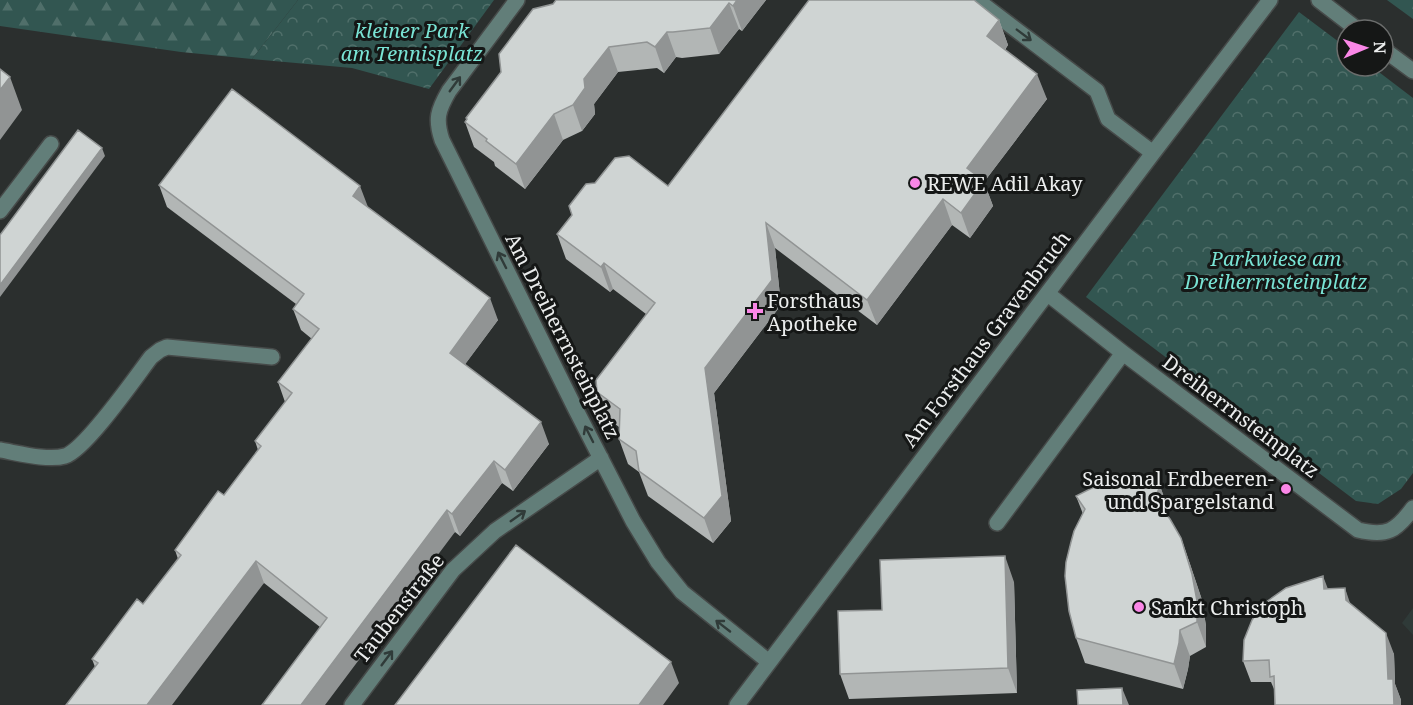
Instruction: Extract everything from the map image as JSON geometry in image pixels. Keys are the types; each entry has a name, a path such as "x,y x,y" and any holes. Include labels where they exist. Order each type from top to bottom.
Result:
{"street":[{"name":"Am Dreiherrnsteinplatz","path":"517,0 440,105 437,119 442,140 574,408 633,521 658,562 682,592 769,662"},
{"path":"977,0 1097,91 1108,118 1153,153"},
{"name":"Am Forsthaus Gravenbruch","path":"737,705 1270,0"},
{"path":"1319,0 1342,18"},
{"path":"1395,58 1413,71"},
{"path":"0,211 51,144"},
{"name":"Dreiherrnsteinplatz","path":"1047,294 1358,530 1372,534 1390,531 1402,523 1413,508"},
{"path":"0,450 47,457 64,456 73,452 89,437 151,357 167,347 272,357"},
{"path":"997,523 1123,353"},
{"name":"Taubenstraße","path":"352,705 453,570 495,531 601,458"}],"shaded area":[{"path":"1413,608 1413,635 1402,623"}],"green space":[{"path":"0,0 298,0 252,59 181,52 0,26"},
{"name":"kleiner Park am Tennisplatz","path":"298,0 494,0 429,89 352,68 252,59"},
{"path":"1387,0 1413,0 1413,19"},
{"name":"Parkwiese am Dreiherrnsteinplatz","path":"1299,12 1335,39 1335,78 1387,78 1413,98 1413,473 1401,489 1378,504 1356,501 1086,297"}],"building":[{"path":"556,0 737,0 733,6 729,3 710,28 667,32 655,47 647,42 609,47 584,79 585,88 573,105 554,114 516,164 465,122 501,72 499,54 533,9 553,4"},
{"path":"809,0 974,0 999,20 987,36 1037,74 967,168 984,181 961,213 943,199 867,300 766,223 772,280 705,368 722,496 704,518 639,471 636,451 619,439 620,409 597,392 596,380 655,303 604,263 601,267 557,234 572,215 569,206 586,184 595,183 615,158 629,156 668,186"},
{"path":"0,69 10,77 0,90"},
{"path":"232,89 360,186 353,196 490,298 450,353 541,422 505,470 494,461 452,514 447,510 301,705 262,705 327,618 256,561 147,705 66,705 98,663 92,659 137,599 143,604 181,555 175,550 218,491 224,495 261,446 255,441 292,393 278,382 319,329 293,309 304,294 159,185"},
{"path":"78,130 102,148 0,285 0,235"},
{"name":"Sankt Christoph","path":"1127,478 1144,480 1160,486 1154,500 1170,519 1181,538 1192,574 1197,601 1197,622 1180,630 1174,664 1076,638 1069,611 1065,576 1066,562 1074,531 1085,509 1076,496 1106,481"},
{"path":"516,545 671,662 639,705 395,705"},
{"path":"1005,556 1008,668 840,674 838,611 882,610 880,560"},
{"path":"1323,576 1324,589 1345,588 1346,600 1386,633 1388,679 1393,679 1394,705 1275,705 1274,676 1270,677 1269,660 1243,661 1244,640 1252,620 1266,602 1286,588"},
{"path":"1122,688 1123,705 1078,705 1077,690"}],"place":[{"name":"REWE Adil Akay","path":"915,183"},
{"name":"Forsthaus Apotheke","path":"755,311"},
{"name":"Saisonal Erdbeeren- und Spargelstand","path":"1286,489"},
{"name":"Sankt Christoph","path":"1139,607"}]}
